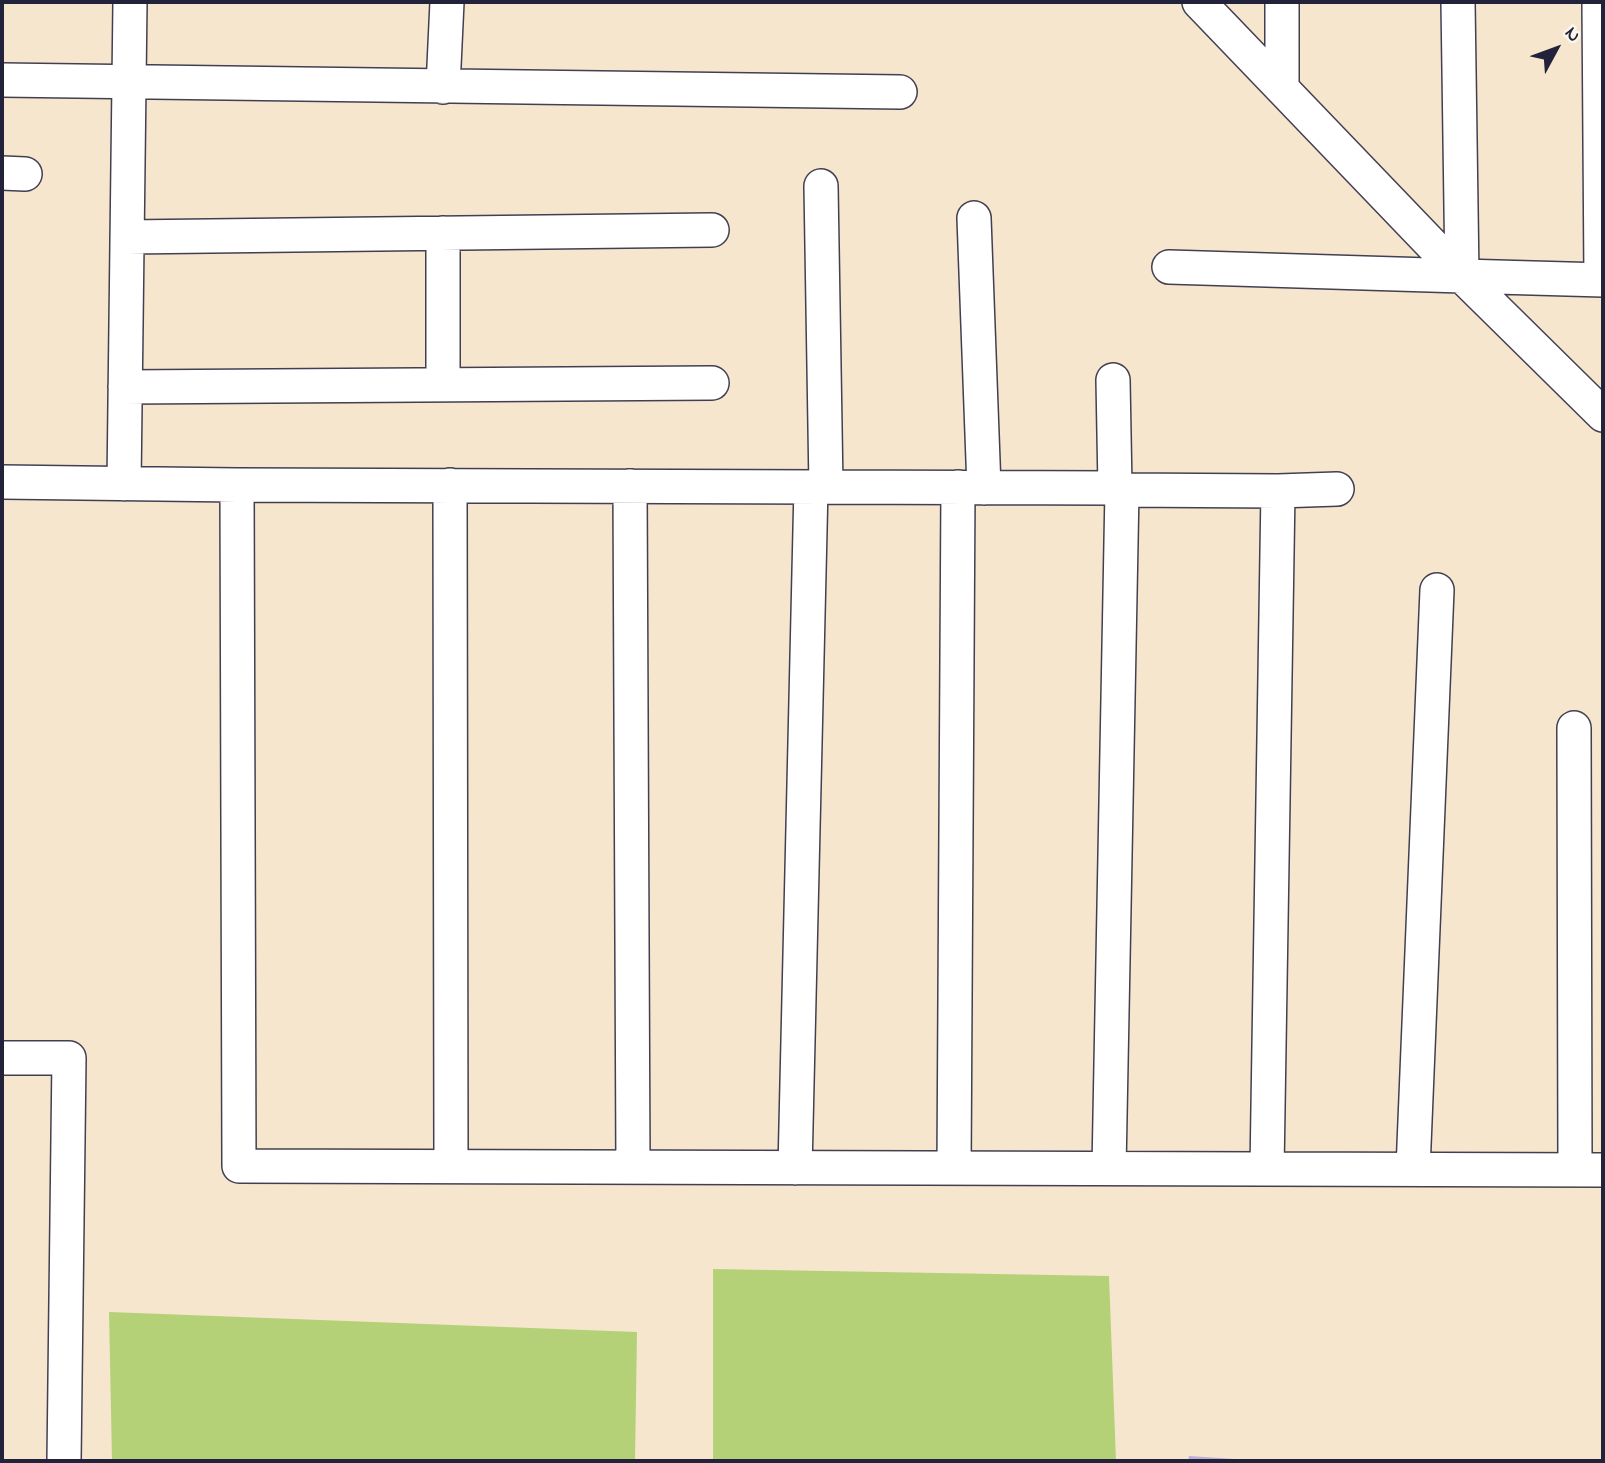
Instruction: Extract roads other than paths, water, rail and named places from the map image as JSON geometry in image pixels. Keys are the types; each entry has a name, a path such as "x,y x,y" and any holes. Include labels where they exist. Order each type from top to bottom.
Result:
{"street":[{"path":"124,484 130,2"},
{"path":"443,87 447,2"},
{"path":"1199,2 1462,276 1603,415"},
{"path":"1282,2 1282,88"},
{"path":"1458,2 1462,276"},
{"path":"1169,267 1602,280 1599,2"},
{"path":"2,79 900,92"},
{"path":"795,1168 819,487 821,186"},
{"path":"954,1168 971,487 974,218"},
{"path":"127,237 712,230"},
{"path":"443,233 443,385"},
{"path":"1109,1168 1119,489 1113,380"},
{"path":"125,387 712,383"},
{"path":"2,482 1278,491 1337,489"},
{"path":"237,485 239,1166 1589,1170 1574,728"},
{"path":"450,485 451,1166"},
{"path":"630,486 633,1167"},
{"path":"1267,1169 1278,491"},
{"path":"1413,1169 1437,590"},
{"path":"2,1058 69,1058 64,1461"}]}
